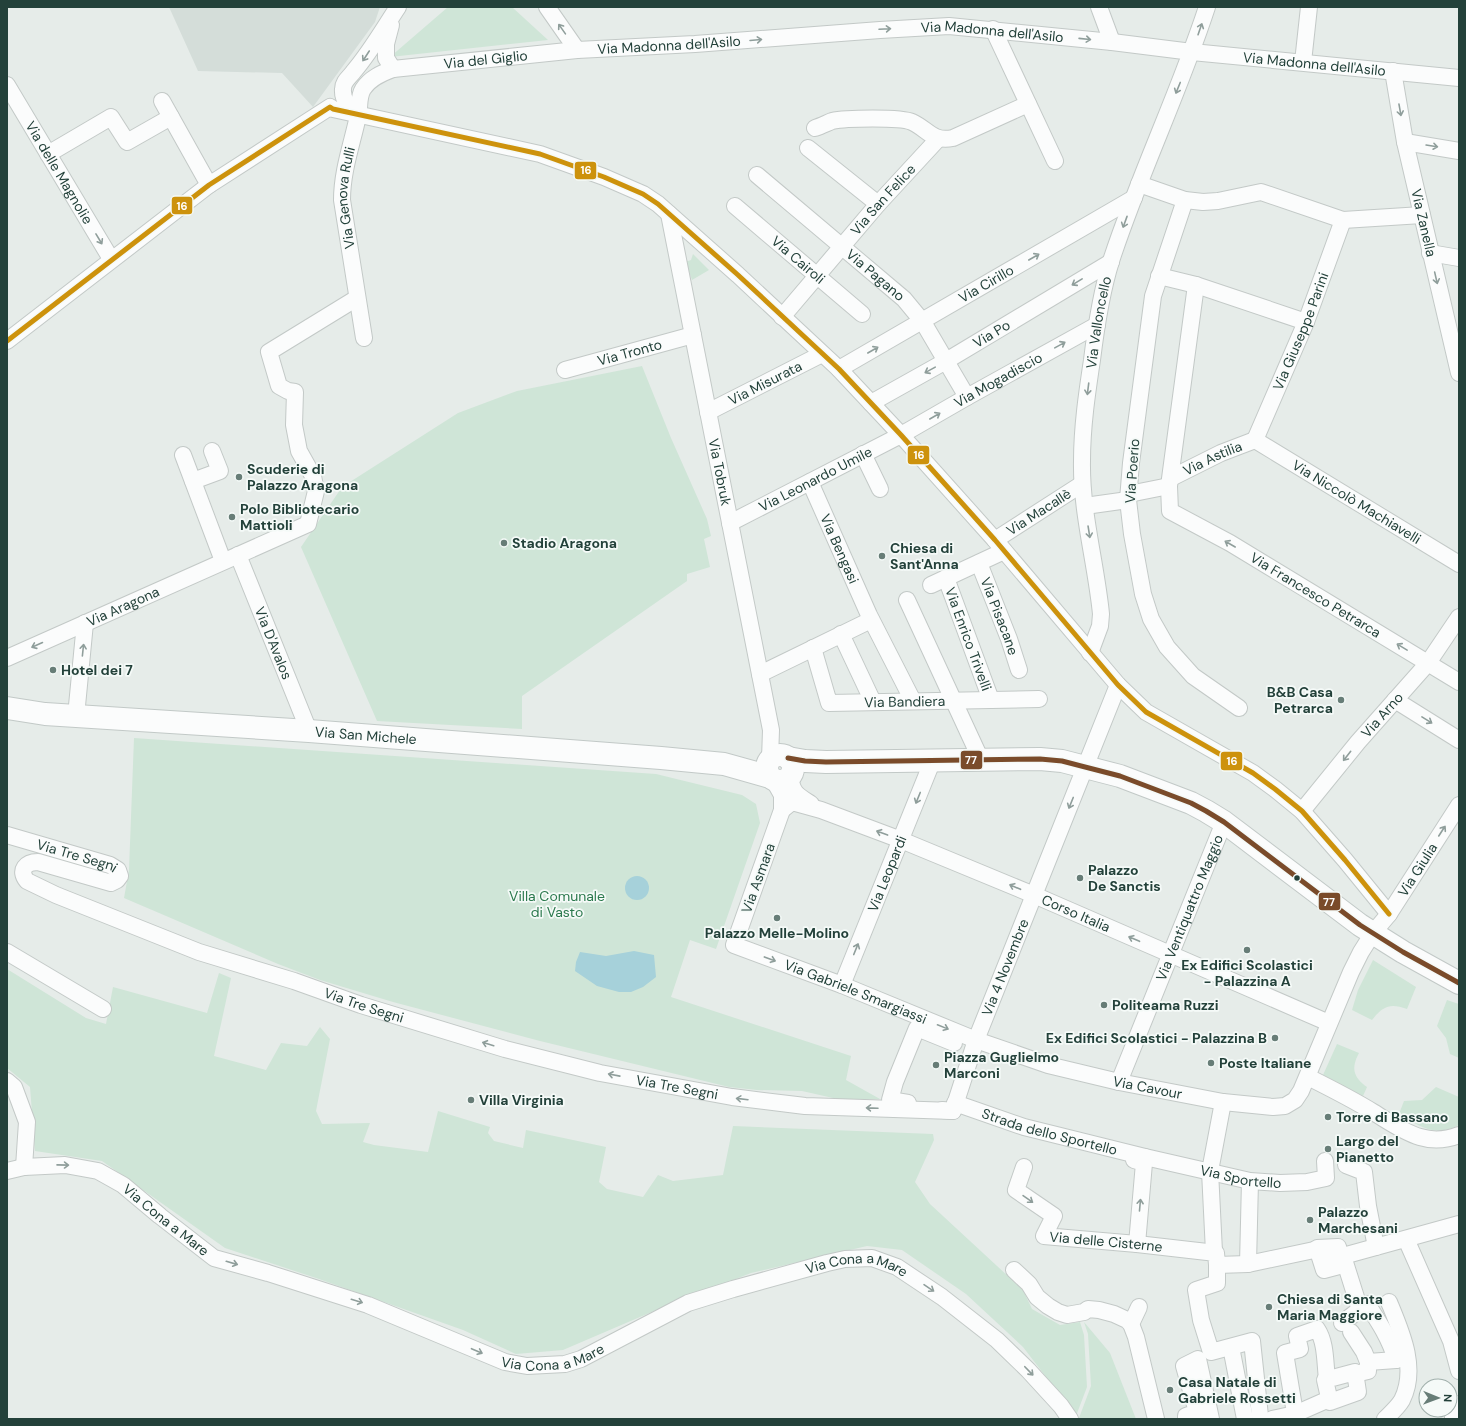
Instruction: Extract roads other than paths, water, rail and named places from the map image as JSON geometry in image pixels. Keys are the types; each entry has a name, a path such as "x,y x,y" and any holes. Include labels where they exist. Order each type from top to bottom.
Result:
{"street":[{"name":"Via Madonna dell'Asilo","path":"547,7 577,50 695,44 949,26 993,29 1192,52 1459,78"},
{"path":"1099,7 1112,42"},
{"name":"Via Valloncello","path":"1090,653 1100,626 1101,614 1082,484 1083,436 1096,325 1111,262 1137,191 1192,52 1207,7"},
{"path":"1303,62 1309,7"},
{"path":"393,69 386,58 386,44 397,9"},
{"path":"358,114 347,104 344,97 343,88 345,81 362,62 397,9"},
{"path":"993,29 1056,160"},
{"name":"Via del Giglio","path":"360,98 363,89 374,78 393,69 577,50"},
{"name":"Via Zanella","path":"1393,72 1405,142 1459,373"},
{"name":"Via delle Magnolie","path":"7,85 112,259"},
{"name":"Via Genova Rulli","path":"360,98 358,114 345,170 342,187 342,200 364,338"},
{"path":"162,101 209,185"},
{"path":"815,128 834,121 898,119 911,122 938,139 953,138 1028,104"},
{"path":"7,341 209,185 330,107 372,118 540,154 604,177 643,194 658,204 738,275 839,369 871,403 1000,546 1118,685 1146,712"},
{"path":"48,154 111,117 127,142 171,117"},
{"name":"Via San Felice","path":"782,317 878,204 938,139"},
{"path":"1405,142 1459,151"},
{"path":"808,148 878,204"},
{"name":"Via Pagano","path":"757,175 904,299 923,322 967,397"},
{"path":"1137,191 1203,202 1218,201 1261,192 1343,220 1422,215"},
{"name":"Via Cirillo","path":"839,369 923,322 1137,191"},
{"name":"Via Poerio","path":"1185,200 1153,296 1131,463 1129,497 1132,534 1143,594 1152,619 1167,647 1193,676 1239,708"},
{"name":"Via Cairoli","path":"735,206 862,314"},
{"name":"Via Tobruk","path":"669,214 771,730 789,766"},
{"name":"Via Giuseppe Parini","path":"1255,440 1306,322 1343,220"},
{"path":"1430,253 1459,258"},
{"name":"Via Po","path":"871,403 946,361 1111,262"},
{"path":"1159,276 1196,285 1306,322"},
{"path":"1170,482 1196,285"},
{"name":"Via Aragona","path":"7,658 308,524 316,491 312,476 299,451 294,426 295,392 288,391 279,386 269,352 357,298"},
{"name":"Via Mogadiscio","path":"901,436 967,397 1096,325"},
{"name":"Via Tronto","path":"565,370 693,334"},
{"name":"Via Misurata","path":"708,412 822,354"},
{"name":"Via Leonardo Umile","path":"730,523 901,436"},
{"name":"Via Astilia","path":"1085,506 1129,497 1170,482 1220,453 1255,440"},
{"name":"Via Niccolò Machiavelli","path":"1255,440 1459,564"},
{"path":"193,481 220,472 212,451"},
{"path":"863,454 880,490"},
{"path":"183,455 223,561"},
{"name":"Via Bengasi","path":"810,482 870,618 913,701"},
{"name":"Via Francesco Petrarca","path":"1170,482 1170,510 1230,543 1459,682"},
{"name":"Via Macallè","path":"931,585 979,563 1082,484"},
{"name":"Via D'Avalos","path":"238,554 309,731"},
{"name":"Via Pisacane","path":"979,563 1009,638 1019,670"},
{"name":"Via Enrico Trivelli","path":"946,578 991,700"},
{"path":"907,600 981,760"},
{"path":"760,674 870,618"},
{"name":"Via Arno","path":"1302,811 1428,663 1458,621"},
{"path":"76,716 85,623"},
{"path":"841,634 873,702"},
{"name":"Via Bandiera","path":"813,648 828,703 1039,699"},
{"name":"Via 4 Novembre","path":"975,1045 1118,685"},
{"path":"1395,700 1459,740"},
{"path":"1111,701 1146,712 1253,773 1275,789 1302,811 1345,860 1389,914"},
{"name":"Via San Michele","path":"7,708 45,714 309,731 724,764 789,766 981,760 1040,759 1062,761 1120,776 1191,803 1224,822 1360,925 1416,960 1459,983"},
{"name":"Via Leopardi","path":"842,985 932,762"},
{"path":"789,766 793,790 802,802"},
{"path":"782,810 782,795 789,766"},
{"path":"782,810 792,802 802,802"},
{"name":"Corso Italia","path":"802,802 901,840 1034,895 1329,1023"},
{"name":"Via Giulia","path":"1329,1023 1358,958 1373,933 1389,914 1459,805"},
{"name":"Via Asmara","path":"734,945 782,810"},
{"name":"Via Ventiquattro Maggio","path":"1119,1082 1224,822"},
{"name":"Via Tre Segni","path":"7,835 110,865 118,870 120,876 117,880 111,883 38,862 30,862 26,864 23,870 24,877 56,895 199,952 294,981 361,1005 505,1049 600,1073 732,1097 805,1106 954,1107"},
{"name":"Via Gabriele Smargiassi","path":"734,945 842,985 975,1045"},
{"path":"7,952 103,1008"},
{"name":"Via Cavour","path":"975,1045 1048,1065 1119,1082 1224,1102 1273,1107 1285,1106 1295,1100 1308,1077 1329,1023"},
{"path":"916,1028 975,1045 954,1107 890,1100 916,1028"},
{"path":"1308,1077 1337,1091 1420,1137 1439,1140 1459,1135"},
{"path":"7,1081 14,1087 27,1122 24,1167"},
{"path":"1224,1102 1210,1171 1217,1283 1196,1290 1201,1320 1211,1352 1252,1341 1257,1418"},
{"name":"Strada dello Sportello","path":"954,1107 1144,1160"},
{"path":"1034,1137 1144,1160 1137,1244"},
{"name":"Via Sportello","path":"1144,1160 1210,1171 1250,1181 1280,1183 1307,1182 1326,1178 1325,1160"},
{"name":"Via Cona a Mare","path":"7,1171 24,1167 66,1165 98,1171 123,1185 214,1258 268,1273 368,1305 484,1354 505,1362 527,1366 565,1364 581,1359 688,1303 732,1289 845,1259 872,1258 897,1266 997,1340 1033,1375 1061,1406 1070,1419"},
{"path":"1346,1165 1364,1172 1367,1199 1376,1247"},
{"name":"Via delle Cisterne","path":"1024,1168 1016,1190 1054,1216 1044,1236 1137,1244 1248,1264 1314,1250 1342,1256"},
{"path":"1248,1264 1250,1181"},
{"path":"1402,1358 1388,1339 1378,1320 1364,1307 1342,1256 1459,1224"},
{"path":"1406,1239 1451,1341 1459,1371"},
{"path":"1014,1270 1029,1284 1037,1297 1058,1312 1067,1315 1084,1312 1088,1309 1099,1310 1114,1314 1127,1320 1131,1324 1136,1337 1156,1419"},
{"path":"1385,1419 1401,1401 1408,1380 1402,1358 1399,1326 1389,1302"},
{"path":"1131,1324 1139,1307"},
{"path":"1327,1379 1355,1372 1355,1374 1368,1372 1368,1362 1364,1352 1347,1327 1364,1307"},
{"path":"1296,1417 1285,1353 1300,1349 1297,1336 1317,1329 1320,1334 1327,1379 1325,1380 1330,1402 1358,1392 1355,1374"},
{"path":"1231,1347 1257,1418"},
{"path":"1368,1362 1402,1358"},
{"path":"1186,1419 1186,1416 1197,1412 1184,1366 1198,1359 1211,1419"},
{"path":"1257,1418 1296,1417 1330,1399"}],"water":[{"path":"637,876 645,880 649,888 645,896 637,900 629,896 625,888 629,880"},
{"path":"634,951 654,955 656,977 643,987 631,992 619,992 597,986 575,971 576,962 580,952 606,956"}],"place":[{"name":"Scuderie di Palazzo Aragona","path":"239,477"},
{"name":"Polo Bibliotecario Mattioli","path":"232,517"},
{"name":"Stadio Aragona","path":"504,543"},
{"name":"Chiesa di Sant'Anna","path":"882,556"},
{"name":"Hotel dei 7","path":"53,670"},
{"name":"B&B Casa Petrarca","path":"1341,700"},
{"name":"Palazzo De Sanctis","path":"1080,878"},
{"name":"Palazzo Melle-Molino","path":"777,918"},
{"name":"Ex Edifici Scolastici - Palazzina A","path":"1247,950"},
{"name":"Politeama Ruzzi","path":"1104,1005"},
{"name":"Ex Edifici Scolastici - Palazzina B","path":"1275,1038"},
{"name":"Poste Italiane","path":"1211,1063"},
{"name":"Piazza Guglielmo Marconi","path":"936,1065"},
{"name":"Villa Virginia","path":"471,1100"},
{"name":"Torre di Bassano","path":"1328,1117"},
{"name":"Largo del Pianetto","path":"1328,1149"},
{"name":"Palazzo Marchesani","path":"1310,1220"},
{"name":"Chiesa di Santa Maria Maggiore","path":"1269,1307"},
{"name":"Casa Natale di Gabriele Rossetti","path":"1170,1390"}],"park label":[{"name":"Villa Comunale di Vasto","path":"557,904"}]}
